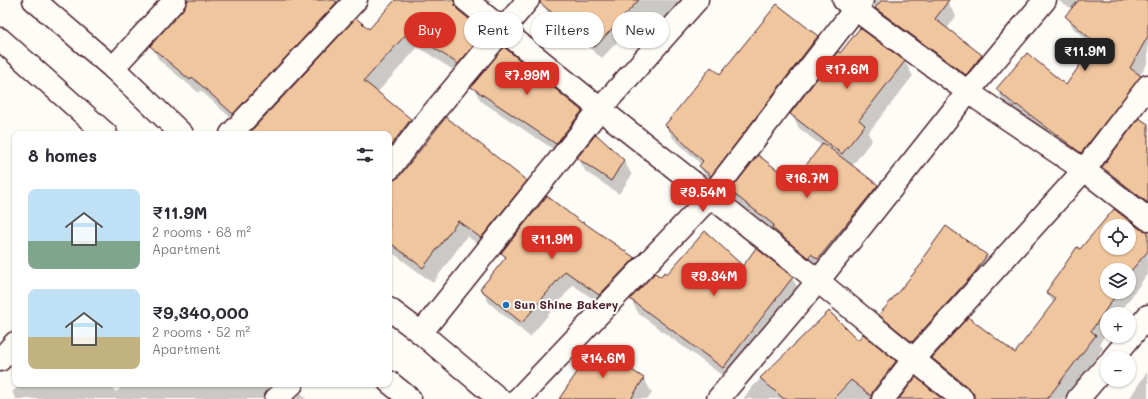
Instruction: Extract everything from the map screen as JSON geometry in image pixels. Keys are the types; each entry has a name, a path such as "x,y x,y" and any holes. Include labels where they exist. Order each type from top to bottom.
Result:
{"street":[{"path":"34,0 114,68 179,131"},
{"path":"114,68 175,0"},
{"path":"233,131 356,0"},
{"path":"466,0 481,12"},
{"path":"518,12 528,0"},
{"path":"421,333 600,109 697,0"},
{"path":"718,399 818,281 968,92 1044,0"},
{"path":"518,399 710,197 854,3 968,92 1084,170 1148,219"},
{"path":"0,39 103,131"},
{"path":"523,46 710,197 818,281 962,399"},
{"path":"392,165 422,126 489,48"},
{"path":"883,399 913,360 1084,170 1148,86"},
{"path":"392,311 421,333 499,399"},
{"path":"1119,351 1148,316"},
{"path":"0,360 12,346"},
{"path":"1078,399 1100,373"},
{"path":"392,384 410,399"},
{"path":"276,399 289,387"}],"building":[{"path":"188,0 334,0 337,2 233,114 192,77 190,80 150,46 184,8"},
{"path":"395,0 454,0 458,10 464,15 464,48 472,48 458,64 434,48 456,48 456,12 404,12 404,37 364,81 411,119 392,144 392,131 252,130 356,18 369,29"},
{"path":"540,0 639,0 628,12 612,12 612,29 604,37 604,12 551,12 540,3"},
{"path":"882,0 949,0 935,19 982,55 966,75 875,8"},
{"path":"1079,0 1148,0 1148,36 1130,68 1141,76 1081,153 1017,105 1016,106 996,89 1027,53 1066,85 1095,43 1065,16"},
{"path":"777,4 818,36 711,176 699,166 703,161 665,125 711,67 720,74"},
{"path":"860,28 905,61 859,120 865,125 842,154 790,114 838,51 840,53"},
{"path":"503,48 505,48 582,111 556,144 471,87"},
{"path":"446,117 527,181 481,238 458,221 423,268 392,244 392,180 399,177"},
{"path":"1139,118 1148,124 1148,203 1102,167"},
{"path":"596,134 624,160 611,181 577,158"},
{"path":"823,143 878,185 818,259 811,254 808,258 772,228 774,225 730,191 758,155 793,182"},
{"path":"547,196 582,223 583,222 635,258 599,295 565,271 522,323 480,289 506,257 501,253"},
{"path":"1114,209 1127,219 1106,219"},
{"path":"1100,225 1100,255 1136,255 1136,226 1140,229 1148,231 1148,251 1136,265 1136,263 1100,263 1100,299 1113,299 1108,307 1100,307 1100,318 1091,331 1096,335 1047,399 974,399 974,394 970,389 932,358 968,317 1015,353 1056,299 1046,292 1077,247 1080,249"},
{"path":"946,226 987,255 975,272 912,342 879,315 924,261 922,259"},
{"path":"705,231 743,266 756,248 793,277 723,368 630,299 655,273 661,277 664,272 667,274"},
{"path":"829,311 858,340 863,334 896,361 873,391 871,396 851,380 833,399 784,399 760,378"},
{"path":"595,346 644,378 631,399 559,399"},
{"path":"916,377 942,399 899,399"}],"place":[{"name":"Sun Shine Bakery","path":"506,305"}]}
